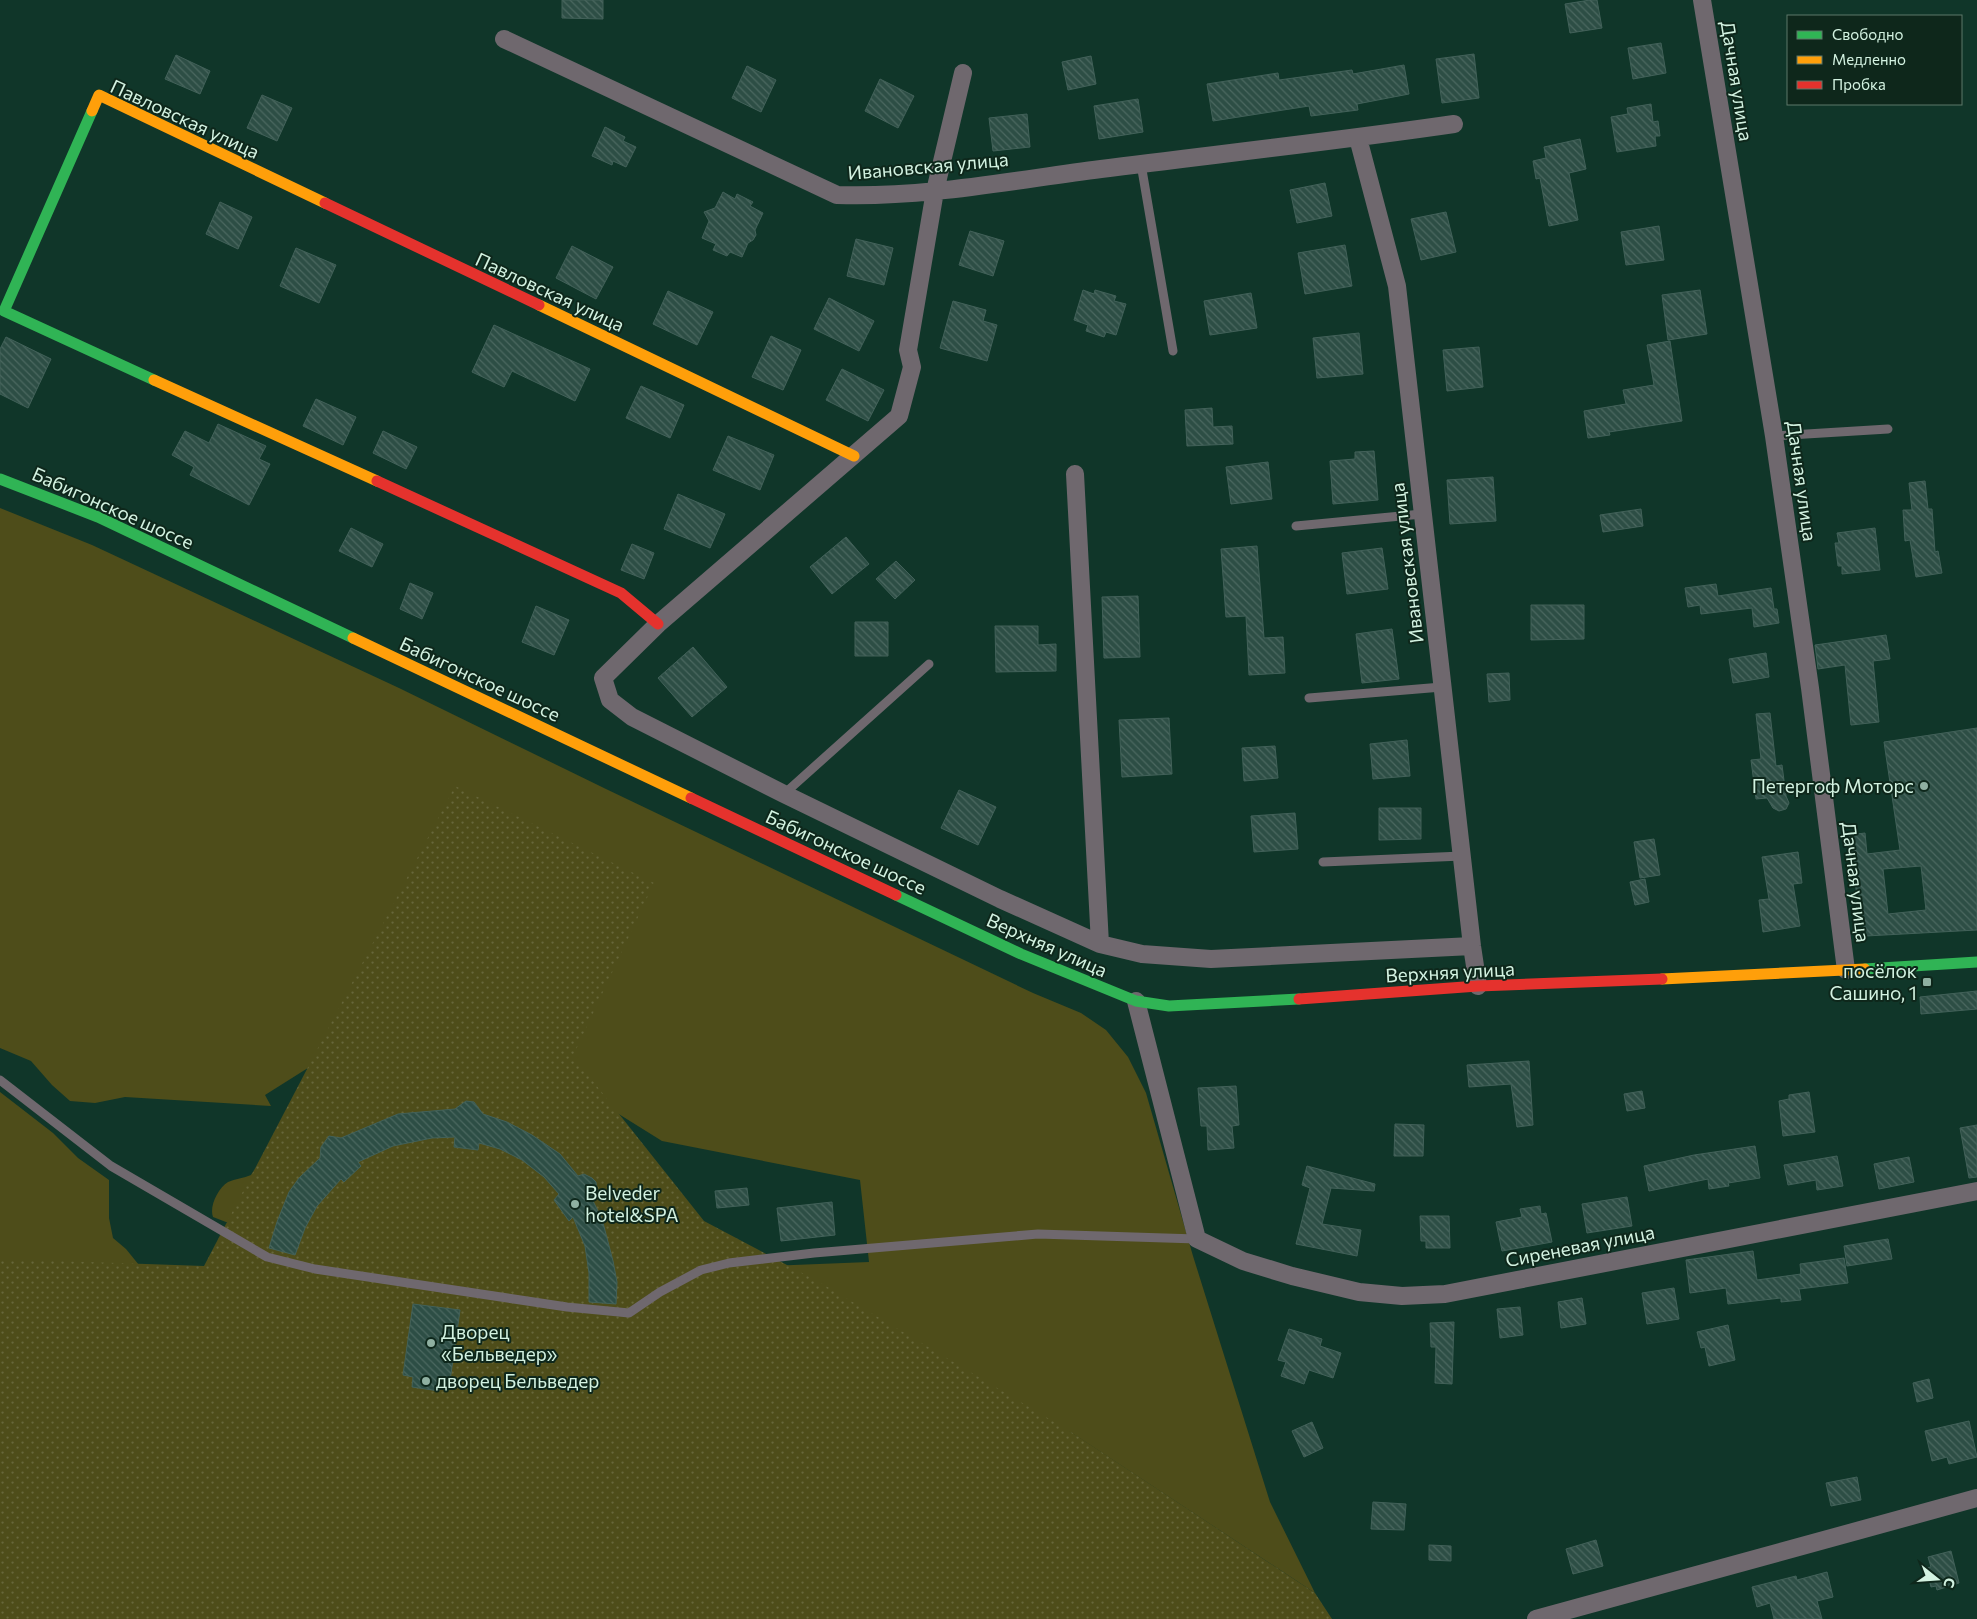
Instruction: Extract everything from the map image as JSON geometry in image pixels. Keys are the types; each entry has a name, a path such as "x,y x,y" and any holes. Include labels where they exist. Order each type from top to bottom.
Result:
{"street":[{"name":"Дачная улица","path":"1702,0 1774,436 1811,698 1846,970"},
{"name":"Ивановская улица","path":"504,39 837,196 935,191 1358,138 1454,124"},
{"path":"962,73 935,191 908,350 912,367 899,416 658,624 604,678 610,700 632,717 784,794 1000,899 1100,944 1142,954 1212,959 1472,946"},
{"name":"Павловская улица","path":"658,624 621,594 4,311 98,96 854,456"},
{"name":"Ивановская улица","path":"1358,138 1396,286 1478,986"},
{"path":"1076,474 1100,944"},
{"name":"Бабигонское шоссе","path":"0,479 98,517 943,917"},
{"name":"Верхняя улица","path":"943,917 1028,957 1136,1001 1169,1006 1209,1005 1478,986 1786,974 1977,962"},
{"path":"1136,1001 1196,1239"},
{"name":"Сиреневая улица","path":"1196,1239 1243,1261 1292,1276 1359,1292 1402,1296 1446,1294 1977,1192"},
{"path":"1536,1619 1977,1498"}],"lane":[{"path":"1141,164 1173,351"},
{"path":"1774,436 1888,428"},
{"path":"1296,526 1422,514"},
{"path":"784,794 929,664"},
{"path":"1309,698 1442,687"},
{"path":"1323,862 1462,856"},
{"path":"0,1080 111,1166 267,1258 315,1270 567,1307 629,1312 700,1270 729,1263 814,1253 1038,1234 1196,1239"}],"shaded area":[{"path":"0,508 92,545 399,688 1033,993 1081,1013 1106,1030 1128,1057 1146,1093 1193,1256 1270,1502 1315,1593 1072,1433 740,1267 869,1262 860,1180 662,1141 500,1040 373,1027 265,1095 271,1106 125,1097 95,1103 70,1101 52,1085 31,1061 0,1048"},
{"path":"455,786 654,883 573,1056 704,1221 819,1282 1071,1432 1315,1593 1332,1619 0,1619 0,1259 204,1266"},
{"path":"0,1092 53,1133 78,1158 109,1180 109,1218 113,1238 126,1249 139,1265 0,1500"},
{"path":"254,1170 235,1222 226,1222 213,1217 213,1203 224,1185 251,1175"}],"building":[{"path":"562,0 603,0 603,19 562,18"},
{"path":"1597,0 1602,28 1570,33 1565,4"},
{"path":"1661,43 1666,73 1633,79 1628,48"},
{"path":"1474,54 1479,98 1442,103 1436,59"},
{"path":"176,55 210,71 200,94 165,79"},
{"path":"1091,56 1096,84 1068,90 1062,62"},
{"path":"1404,65 1409,94 1357,104 1358,110 1311,116 1309,106 1213,121 1207,84 1278,73 1279,80 1352,70 1353,74"},
{"path":"747,66 776,80 761,112 732,98"},
{"path":"880,79 914,96 898,128 865,111"},
{"path":"262,95 292,108 277,141 247,128"},
{"path":"1138,99 1143,132 1099,139 1094,106"},
{"path":"1651,104 1653,122 1658,121 1660,136 1655,136 1656,146 1617,152 1611,117 1628,114 1627,108"},
{"path":"1027,114 1030,147 993,151 989,118"},
{"path":"605,127 625,137 623,141 636,147 626,167 613,161 612,165 592,156"},
{"path":"1580,139 1586,169 1569,173 1578,220 1549,226 1540,178 1536,179 1533,161 1546,158 1544,147"},
{"path":"1325,183 1332,216 1297,223 1290,190"},
{"path":"723,192 735,199 737,194 753,202 750,206 763,213 755,230 756,235 748,243 742,257 730,252 727,256 713,250 716,244 702,238 709,221 704,212 715,208"},
{"path":"220,202 252,217 238,249 206,234"},
{"path":"1446,212 1456,252 1421,260 1411,219"},
{"path":"1659,226 1664,260 1626,265 1621,232"},
{"path":"970,231 1004,241 993,276 959,265"},
{"path":"856,239 893,248 884,285 847,276"},
{"path":"1345,245 1352,286 1305,294 1298,253"},
{"path":"572,246 613,267 596,299 556,278"},
{"path":"296,248 336,265 319,303 280,286"},
{"path":"1083,290 1094,294 1095,290 1116,296 1114,301 1126,304 1116,335 1106,332 1104,337 1086,331 1088,325 1074,320"},
{"path":"1700,290 1707,334 1668,340 1662,295"},
{"path":"668,291 713,312 697,345 653,324"},
{"path":"1251,293 1257,328 1210,335 1204,301"},
{"path":"829,298 874,321 859,351 814,329"},
{"path":"953,301 986,310 983,321 997,325 987,361 940,348"},
{"path":"494,325 590,369 575,401 512,371 504,387 472,372"},
{"path":"1359,333 1363,374 1317,378 1313,338"},
{"path":"771,336 801,350 783,390 752,377"},
{"path":"6,337 51,359 28,408 0,394 0,349"},
{"path":"1670,341 1682,421 1609,432 1610,435 1588,438 1584,411 1626,404 1623,390 1654,385 1647,345"},
{"path":"1479,347 1483,387 1447,391 1443,350"},
{"path":"842,369 884,390 868,421 826,400"},
{"path":"641,386 684,405 670,438 626,418"},
{"path":"316,399 356,417 343,445 303,426"},
{"path":"1212,408 1213,427 1232,426 1233,444 1187,446 1185,410"},
{"path":"218,424 266,446 259,459 270,464 249,505 190,475 194,467 172,455 185,431 209,443"},
{"path":"383,431 417,447 406,469 373,453"},
{"path":"728,436 774,455 760,490 713,470"},
{"path":"1374,451 1378,500 1333,504 1330,461 1355,459 1355,452"},
{"path":"1268,462 1272,499 1231,504 1226,467"},
{"path":"1493,477 1496,521 1450,524 1447,480"},
{"path":"1925,481 1928,509 1932,509 1935,552 1938,551 1942,573 1916,577 1910,540 1905,541 1903,510 1912,510 1909,483"},
{"path":"678,494 725,514 710,548 664,529"},
{"path":"1641,509 1643,526 1603,532 1600,515"},
{"path":"351,528 383,544 372,567 339,551"},
{"path":"1875,528 1880,570 1842,574 1842,566 1838,566 1835,543 1839,543 1837,533"},
{"path":"846,537 869,564 832,594 810,567"},
{"path":"632,544 654,553 644,579 621,570"},
{"path":"1257,546 1264,638 1283,637 1285,673 1249,675 1246,616 1226,617 1221,549"},
{"path":"1382,548 1388,589 1347,594 1342,553"},
{"path":"896,561 915,580 895,599 876,579"},
{"path":"410,583 433,593 422,619 400,609"},
{"path":"1716,584 1718,596 1771,588 1774,609 1777,609 1779,623 1754,627 1752,608 1701,614 1700,605 1688,607 1685,588"},
{"path":"1138,596 1140,657 1104,658 1102,597"},
{"path":"1531,605 1584,605 1584,639 1531,640"},
{"path":"536,606 569,620 554,655 522,642"},
{"path":"855,622 888,622 888,656 855,656"},
{"path":"995,626 1038,626 1038,645 1056,644 1056,671 996,672"},
{"path":"1392,629 1399,679 1362,683 1356,634"},
{"path":"1886,635 1890,659 1873,661 1879,722 1851,725 1845,665 1818,669 1815,645"},
{"path":"693,647 727,687 692,717 658,678"},
{"path":"1766,653 1769,677 1733,683 1729,659"},
{"path":"1509,673 1510,700 1489,702 1487,674"},
{"path":"1770,713 1776,766 1782,765 1786,796 1789,803 1786,809 1779,811 1773,808 1767,798 1756,799 1751,760 1761,759 1756,714"},
{"path":"1169,718 1172,774 1122,777 1119,720"},
{"path":"1977,728 1977,930 1866,936 1856,889 1849,835 1865,833 1867,854 1900,850 1884,742","holes":["1921,866 1926,910 1888,914 1883,869"]},
{"path":"1407,740 1410,776 1373,779 1370,744"},
{"path":"1275,746 1278,778 1244,781 1242,748"},
{"path":"959,790 996,807 978,845 941,828"},
{"path":"1379,808 1421,808 1421,839 1379,840"},
{"path":"1295,813 1298,849 1254,852 1251,816"},
{"path":"1654,839 1660,875 1640,878 1634,842"},
{"path":"1798,852 1802,883 1793,884 1800,926 1763,932 1759,900 1769,899 1762,857"},
{"path":"1645,879 1649,902 1635,905 1630,882"},
{"path":"1977,991 1977,1009 1921,1014 1920,997"},
{"path":"1529,1061 1533,1125 1517,1127 1511,1084 1469,1087 1467,1065"},
{"path":"1236,1086 1239,1125 1232,1126 1234,1148 1208,1150 1207,1126 1201,1126 1198,1088"},
{"path":"1642,1091 1645,1108 1627,1111 1624,1094"},
{"path":"1809,1092 1815,1132 1783,1136 1779,1101 1789,1099 1789,1095"},
{"name":"Belveder hotel&SPA","path":"466,1101 474,1102 483,1114 507,1122 532,1135 560,1154 578,1176 584,1174 596,1182 597,1194 593,1201 602,1219 613,1261 617,1282 616,1304 589,1302 589,1273 585,1246 573,1217 569,1221 554,1200 559,1194 544,1177 522,1160 500,1149 479,1143 478,1150 454,1147 455,1137 432,1138 393,1146 358,1162 361,1166 344,1182 341,1179 317,1206 305,1228 295,1255 269,1248 289,1192 299,1178 320,1158 321,1147 329,1136 341,1138 398,1114 455,1109"},
{"path":"1395,1124 1424,1125 1423,1156 1394,1156"},
{"path":"1977,1125 1977,1177 1969,1178 1960,1128"},
{"path":"1755,1146 1760,1178 1728,1183 1729,1186 1709,1189 1708,1179 1649,1191 1644,1166 1694,1155"},
{"path":"1837,1156 1843,1186 1817,1190 1816,1180 1788,1185 1784,1165"},
{"path":"1909,1157 1914,1182 1879,1189 1874,1164"},
{"path":"1307,1166 1375,1184 1374,1191 1331,1188 1322,1224 1361,1230 1357,1256 1296,1244 1310,1188 1302,1185"},
{"path":"747,1188 749,1205 717,1208 715,1191"},
{"path":"1627,1197 1632,1226 1587,1233 1582,1204"},
{"path":"832,1202 835,1235 781,1241 777,1208"},
{"path":"1540,1206 1541,1214 1546,1213 1552,1242 1502,1251 1496,1222 1522,1217 1520,1209"},
{"path":"1420,1216 1449,1216 1450,1248 1426,1248 1426,1241 1421,1241"},
{"path":"1888,1239 1892,1259 1847,1266 1844,1246"},
{"path":"1753,1251 1757,1280 1801,1274 1800,1264 1844,1258 1848,1283 1799,1289 1801,1300 1781,1302 1781,1298 1728,1304 1726,1288 1690,1293 1686,1260"},
{"path":"1674,1288 1679,1319 1647,1324 1642,1293"},
{"path":"1582,1298 1586,1324 1561,1328 1558,1302"},
{"name":"Дворец «Бельведер»","path":"413,1304 460,1310 450,1381 441,1379 439,1391 412,1387 413,1377 403,1375"},
{"path":"1520,1307 1523,1335 1500,1338 1497,1309"},
{"path":"1454,1322 1452,1384 1435,1383 1436,1347 1431,1347 1430,1323"},
{"path":"1728,1325 1735,1360 1709,1366 1705,1347 1701,1348 1697,1332"},
{"path":"1289,1329 1322,1339 1320,1346 1341,1353 1333,1378 1309,1370 1304,1384 1281,1376 1286,1362 1278,1360"},
{"path":"1929,1379 1933,1398 1917,1402 1913,1383"},
{"path":"1969,1421 1977,1457 1949,1464 1947,1457 1932,1461 1925,1431"},
{"path":"1312,1422 1323,1448 1304,1457 1292,1431"},
{"path":"1857,1477 1861,1500 1831,1506 1826,1483"},
{"path":"1373,1502 1406,1504 1404,1530 1371,1529"},
{"path":"1596,1540 1603,1566 1573,1574 1566,1549"},
{"path":"1429,1545 1451,1546 1451,1561 1429,1560"},
{"path":"1951,1551 1959,1583 1937,1590 1936,1586 1931,1587 1926,1568 1931,1567 1928,1557"},
{"path":"1827,1572 1833,1597 1817,1601 1822,1619 1774,1619 1770,1603 1757,1607 1752,1587 1796,1576 1797,1580"}],"traffic: fast":[{"path":"92,111 4,311 154,380"},
{"path":"0,479 98,517 353,638"},
{"path":"896,895 1021,954 1136,1001 1169,1006 1299,999"},
{"path":"1865,969 1977,962"}],"traffic: slow":[{"path":"92,111 99,95 325,203"},
{"path":"539,305 854,456"},
{"path":"154,380 377,481"},
{"path":"353,638 691,798"},
{"path":"1662,979 1865,969"}],"traffic: jam":[{"path":"325,203 539,305"},
{"path":"377,481 621,593 658,624"},
{"path":"691,798 896,895"},
{"path":"1299,999 1478,986 1662,979"}],"place":[{"name":"Петергоф Моторс","path":"1924,786"},
{"name":"посёлок Сашино, 1","path":"1927,982"},
{"name":"Belveder hotel&SPA","path":"575,1204"},
{"name":"Дворец «Бельведер»","path":"431,1343"},
{"name":"дворец Бельведер","path":"426,1381"}]}
